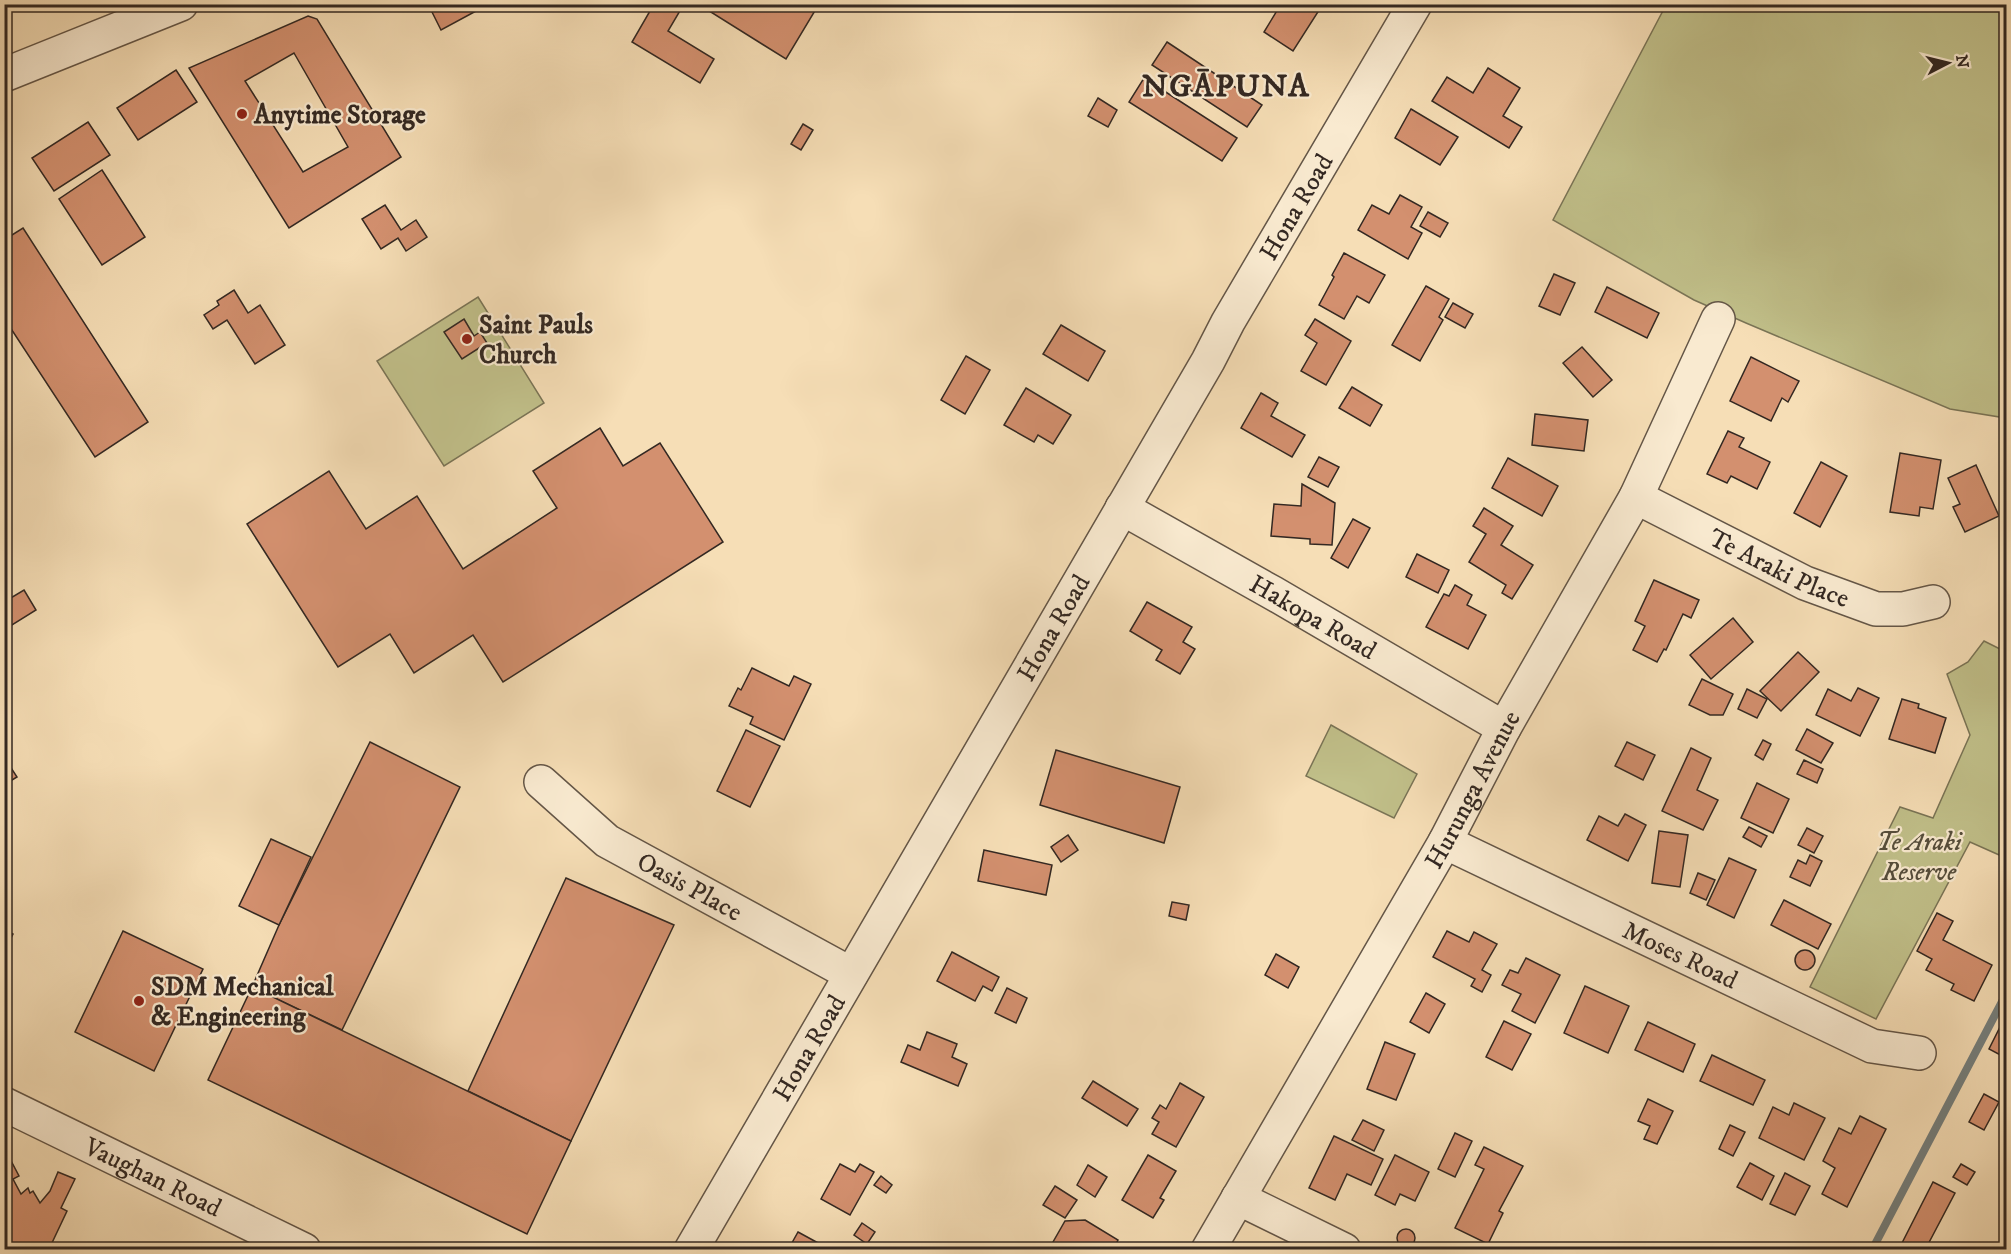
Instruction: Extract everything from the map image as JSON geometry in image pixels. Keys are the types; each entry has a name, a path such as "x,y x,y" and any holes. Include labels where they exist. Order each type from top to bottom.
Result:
{"street":[{"path":"4,75 181,4"},
{"name":"Hona Road","path":"691,1250 1228,322 1415,4"},
{"name":"Hurunga Avenue","path":"1208,1250 1445,842 1504,728 1635,497 1718,319"},
{"name":"Te Araki Place","path":"1635,497 1806,583 1876,609 1903,609 1933,602"},
{"name":"Hakopa Road","path":"1122,508 1504,728"},
{"name":"Oasis Place","path":"541,782 607,841 851,974"},
{"name":"Moses Road","path":"1445,842 1872,1046 1919,1053"},
{"name":"Vaughan Road","path":"4,1104 304,1250"},
{"path":"1238,1198 1344,1250"}],"green space":[{"path":"1666,5 2006,5 2006,418 1950,409 1746,323 1694,300 1553,220"},
{"path":"478,297 544,403 444,466 377,361"},
{"name":"Te Araki Reserve","path":"1984,641 2006,652 2006,858 1970,842 1876,1019 1810,987 1900,807 1933,818 1970,735 1947,674 1968,662"},
{"path":"1331,725 1417,774 1394,818 1306,776"}],"building":[{"path":"4,4 26,4 4,13"},
{"path":"428,4 489,4 441,30"},
{"path":"654,4 684,4 668,31 714,59 700,83 632,42"},
{"path":"698,4 819,4 786,59"},
{"path":"1281,4 1323,4 1293,51 1264,32"},
{"name":"Anytime Storage","path":"308,16 317,19 401,157 289,228 189,68","holes":["294,53 348,147 303,172 245,81"]},
{"path":"1167,42 1262,105 1247,127 1152,65"},
{"path":"1488,68 1520,88 1503,116 1522,127 1509,148 1432,101 1447,77 1473,93"},
{"path":"176,70 197,102 138,140 117,108"},
{"path":"1144,78 1237,138 1222,161 1129,102"},
{"path":"1098,98 1117,110 1108,127 1088,116"},
{"path":"1411,109 1458,137 1440,165 1395,138"},
{"path":"88,122 110,155 54,191 32,158"},
{"path":"803,124 813,130 801,150 791,144"},
{"path":"102,170 145,237 102,265 59,199"},
{"path":"1400,195 1422,207 1411,227 1422,233 1408,259 1358,230 1372,205 1389,214"},
{"path":"385,205 401,230 416,220 427,237 406,251 398,238 381,249 362,219"},
{"path":"1428,212 1448,223 1440,237 1420,226"},
{"path":"23,228 148,422 95,457 4,318 4,240"},
{"path":"1344,253 1385,275 1369,303 1357,296 1344,319 1319,305"},
{"path":"1554,274 1575,283 1560,315 1539,306"},
{"path":"1426,286 1449,299 1439,317 1443,320 1420,361 1392,345"},
{"path":"1607,287 1659,313 1647,338 1595,312"},
{"path":"234,290 248,313 260,305 285,345 255,364 227,320 213,329 204,315 219,305 217,301"},
{"path":"1453,303 1473,314 1465,328 1445,317"},
{"name":"Saint Pauls Church","path":"464,319 474,336 480,332 487,343 462,359 444,332"},
{"path":"1315,319 1351,341 1326,385 1301,371 1317,343 1305,335"},
{"path":"1061,325 1105,351 1088,381 1043,354"},
{"path":"1582,347 1612,380 1593,397 1563,363"},
{"path":"966,356 990,370 965,414 941,400"},
{"path":"1751,357 1799,381 1788,402 1782,398 1771,421 1730,401"},
{"path":"1352,387 1382,405 1370,426 1339,408"},
{"path":"1026,388 1071,415 1053,444 1038,435 1034,442 1004,425"},
{"path":"1261,393 1278,403 1271,416 1305,435 1292,457 1241,428"},
{"path":"1535,414 1588,420 1584,451 1532,445"},
{"path":"600,428 623,466 660,443 723,542 503,682 473,635 414,673 390,634 338,667 247,524 329,471 366,529 417,496 463,569 557,508 533,471"},
{"path":"1728,431 1744,438 1739,447 1770,462 1757,489 1731,476 1727,483 1707,474"},
{"path":"1900,453 1941,460 1933,509 1920,507 1919,516 1890,512"},
{"path":"1319,457 1339,467 1328,487 1308,477"},
{"path":"1508,458 1558,486 1542,516 1492,488"},
{"path":"1821,462 1847,476 1820,527 1794,513"},
{"path":"1976,465 1999,516 1965,532 1953,507 1960,504 1948,478"},
{"path":"1302,484 1335,503 1332,545 1310,544 1310,539 1271,536 1274,504 1301,506"},
{"path":"1484,508 1513,526 1501,545 1533,565 1512,599 1502,593 1506,585 1469,562 1486,534 1473,526"},
{"path":"1353,519 1370,528 1348,568 1331,558"},
{"path":"1417,554 1449,570 1438,593 1406,577"},
{"path":"1654,580 1699,600 1691,618 1683,614 1666,650 1664,649 1657,662 1633,650 1645,626 1635,621"},
{"path":"1455,585 1472,595 1467,605 1486,615 1468,649 1426,627 1444,594 1449,596"},
{"path":"24,590 36,610 4,630 4,602"},
{"path":"1147,602 1192,627 1183,642 1195,649 1180,674 1156,660 1162,650 1130,631"},
{"path":"1733,618 1753,642 1711,679 1690,655"},
{"path":"1798,652 1819,672 1781,711 1760,691"},
{"path":"752,668 789,686 794,676 811,684 784,740 750,724 753,717 729,706 738,688 741,690"},
{"path":"1702,679 1733,694 1723,715 1710,715 1689,705"},
{"path":"1858,688 1879,698 1860,736 1816,715 1828,689 1851,701"},
{"path":"1747,689 1767,699 1757,718 1738,709"},
{"path":"1902,699 1919,704 1918,708 1946,718 1935,753 1889,739"},
{"path":"1807,729 1833,743 1821,763 1796,750"},
{"path":"746,730 780,746 750,807 717,791"},
{"path":"1763,740 1771,744 1763,760 1755,755"},
{"path":"370,742 460,787 342,1030 252,987 279,925"},
{"path":"1627,742 1655,755 1643,780 1615,766"},
{"path":"1691,748 1711,758 1697,790 1718,800 1703,830 1662,811"},
{"path":"1056,750 1180,787 1164,843 1040,805"},
{"path":"4,757 17,777 4,785"},
{"path":"1804,760 1823,769 1817,783 1797,774"},
{"path":"1757,783 1789,799 1773,833 1741,818"},
{"path":"1625,814 1646,825 1628,861 1587,840 1599,816 1618,826"},
{"path":"1749,827 1767,836 1761,847 1743,837"},
{"path":"1807,828 1823,836 1814,853 1798,845"},
{"path":"1659,831 1688,835 1680,887 1652,883"},
{"path":"1068,835 1078,850 1061,862 1051,847"},
{"path":"271,839 311,857 279,925 239,906"},
{"path":"984,850 1052,865 1046,895 978,881"},
{"path":"1810,855 1822,861 1810,886 1790,877 1798,860 1806,864"},
{"path":"1729,858 1756,870 1734,918 1707,905"},
{"path":"1698,873 1715,880 1706,900 1690,893"},
{"path":"566,878 674,925 571,1141 468,1091"},
{"path":"1784,900 1831,924 1818,949 1771,925"},
{"path":"1172,902 1189,905 1186,920 1169,916"},
{"path":"1937,913 1953,921 1943,940 1992,965 1974,1001 1951,990 1954,984 1926,970 1932,959 1917,951"},
{"path":"4,929 13,934 4,952"},
{"name":"SDM Mechanical & Engineering","path":"123,931 203,969 154,1071 75,1032"},
{"path":"1447,931 1469,942 1474,932 1497,944 1482,970 1491,975 1482,992 1471,986 1475,979 1433,957"},
{"path":"1805,950 1812,953 1815,960 1812,967 1805,970 1798,967 1795,960 1798,953"},
{"path":"952,952 999,977 992,991 983,986 975,1001 937,981"},
{"path":"1276,954 1299,967 1288,988 1265,975"},
{"path":"1526,958 1560,975 1535,1023 1512,1011 1521,994 1502,985 1510,970 1518,973"},
{"path":"1585,986 1629,1006 1608,1053 1564,1033"},
{"path":"252,987 571,1141 527,1234 208,1080"},
{"path":"1007,988 1027,998 1016,1023 995,1013"},
{"path":"1426,993 1445,1004 1429,1033 1410,1022"},
{"path":"2006,1015 2006,1058 1989,1049"},
{"path":"1504,1021 1531,1034 1512,1070 1486,1057"},
{"path":"1648,1022 1695,1044 1683,1072 1635,1050"},
{"path":"927,1032 957,1044 952,1057 967,1064 958,1086 901,1062 908,1045 920,1050"},
{"path":"1385,1042 1415,1054 1396,1100 1367,1089"},
{"path":"1712,1055 1765,1080 1753,1105 1700,1081"},
{"path":"1093,1081 1138,1109 1127,1126 1082,1098"},
{"path":"1180,1083 1204,1097 1176,1147 1152,1134 1159,1122 1152,1118 1160,1105 1166,1109"},
{"path":"1984,1094 1999,1102 1984,1130 1969,1122"},
{"path":"1648,1099 1673,1111 1657,1144 1644,1139 1650,1126 1638,1121"},
{"path":"1794,1103 1825,1118 1804,1160 1759,1138 1773,1107 1789,1115"},
{"path":"1860,1116 1886,1129 1847,1207 1822,1194 1835,1168 1823,1161 1839,1128 1851,1134"},
{"path":"1363,1120 1384,1130 1374,1151 1352,1140"},
{"path":"1730,1125 1745,1132 1733,1156 1719,1149"},
{"path":"1455,1133 1472,1141 1455,1177 1438,1169"},
{"path":"1334,1136 1383,1159 1371,1185 1347,1174 1335,1200 1309,1188"},
{"path":"4,1145 7,1147 8,1155 19,1176 13,1179 21,1194 28,1188 30,1193 33,1191 40,1203 50,1191 58,1172 75,1179 61,1208 67,1211 50,1247 46,1245 43,1250 9,1250 4,1242"},
{"path":"1484,1147 1523,1166 1499,1211 1503,1213 1488,1244 1455,1228 1484,1169 1475,1165"},
{"path":"1148,1155 1176,1171 1160,1198 1164,1200 1153,1218 1122,1200"},
{"path":"1395,1155 1429,1172 1415,1201 1400,1194 1395,1205 1375,1195"},
{"path":"1750,1163 1774,1176 1762,1200 1737,1187"},
{"path":"840,1164 855,1172 860,1164 874,1172 850,1215 821,1199"},
{"path":"1961,1164 1975,1172 1967,1185 1953,1177"},
{"path":"1088,1165 1107,1177 1095,1197 1077,1185"},
{"path":"1785,1173 1810,1186 1795,1215 1770,1204"},
{"path":"881,1176 892,1185 886,1193 874,1185"},
{"path":"1933,1182 1955,1193 1925,1250 1910,1250 1901,1245"},
{"path":"1055,1186 1077,1200 1065,1218 1043,1205"},
{"path":"1085,1220 1118,1240 1113,1250 1049,1249 1065,1221"},
{"path":"862,1223 875,1232 867,1244 854,1235"},
{"path":"1402,1229 1410,1229 1415,1234 1413,1245 1402,1247 1397,1242 1397,1234"},
{"path":"798,1232 831,1250 788,1250"}],"waterway":[{"path":"1872,1250 2006,994"}],"place":[{"name":"Anytime Storage","path":"242,114"},
{"name":"Saint Pauls Church","path":"467,339"},
{"name":"SDM Mechanical & Engineering","path":"139,1001"}],"district":[{"name":"NGĀPUNA","path":"1226,85"}]}
